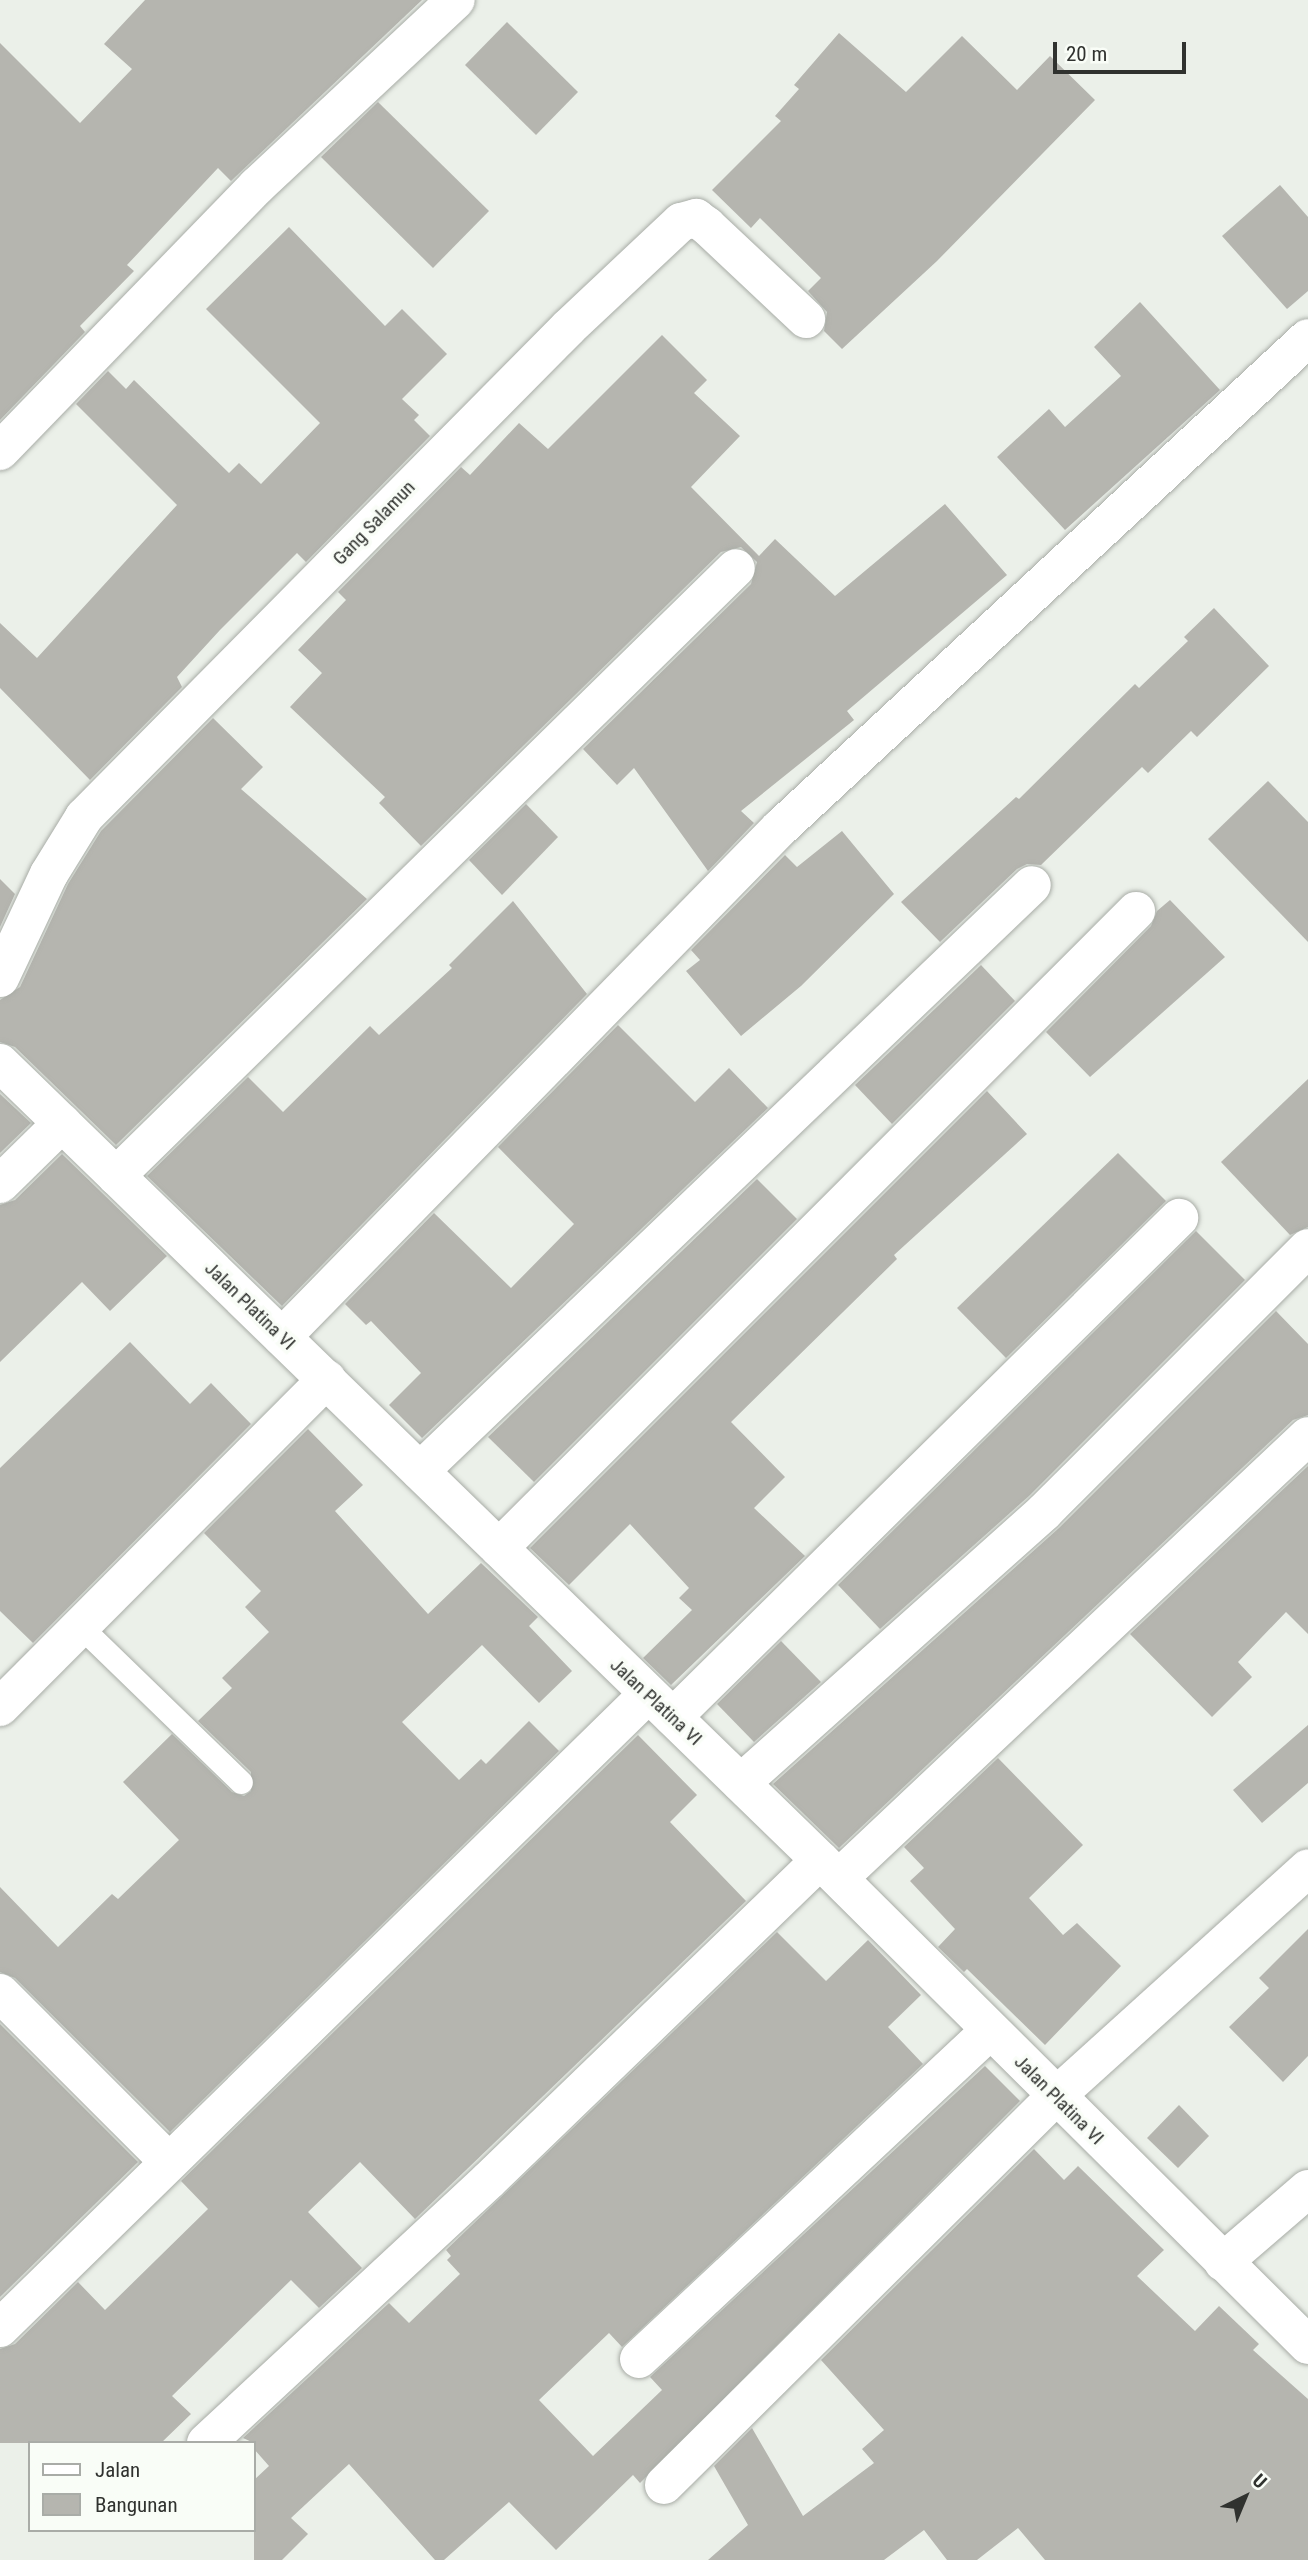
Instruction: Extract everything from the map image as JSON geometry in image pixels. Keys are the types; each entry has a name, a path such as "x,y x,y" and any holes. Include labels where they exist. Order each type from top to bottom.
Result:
{"street":[{"path":"0,450 257,186 446,4"},
{"name":"Gang Salamun","path":"0,978 49,874 84,817 568,328 681,222 696,218 707,226 806,319"},
{"path":"282,1337 780,828 1308,338"},
{"path":"116,1176 736,568"},
{"path":"420,1471 1032,885"},
{"path":"499,1548 1136,911"},
{"name":"Jalan Platina VI","path":"0,1063 829,1869 1055,2097 1308,2345"},
{"path":"0,1184 62,1123"},
{"path":"0,2328 167,2160 660,1706 1179,1218"},
{"path":"741,1783 1044,1512 1308,1248"},
{"path":"0,1707 327,1379"},
{"path":"208,2441 829,1869 1308,1436"},
{"path":"664,2485 1055,2097 1308,1868"},
{"path":"0,1993 167,2160"},
{"path":"639,2359 990,2031"},
{"path":"1223,2262 1308,2189"}],"lane":[{"path":"80,1626 241,1782"}],"building":[{"path":"145,0 422,0 231,181 218,168 127,265 134,271 80,326 85,332 0,420 0,43 80,123 132,69 104,44"},
{"path":"507,22 578,92 536,135 465,65"},
{"path":"839,33 906,92 962,36 1017,90 1050,56 1095,100 937,261 842,349 824,331 827,312 808,291 821,278 760,218 751,228 712,190 781,121 775,116 799,89 794,85"},
{"path":"378,102 489,211 433,268 321,157"},
{"path":"1280,185 1308,217 1308,291 1287,309 1222,236"},
{"path":"289,227 385,326 402,309 447,354 402,399 419,415 414,420 430,436 306,562 297,553 220,630 177,677 182,687 90,780 0,688 0,623 37,658 177,505 76,404 108,371 126,389 134,380 229,473 239,463 261,484 320,423 206,309"},
{"path":"1140,302 1220,390 1065,530 997,457 1049,409 1065,427 1121,376 1094,347"},
{"path":"662,335 707,380 694,393 740,436 691,487 759,556 775,539 835,596 945,504 1007,575 847,711 854,720 741,811 754,823 708,871 634,768 617,785 583,749 751,584 757,562 741,547 721,552 421,846 379,803 385,797 290,707 322,673 298,650 346,600 338,592 461,467 470,475 519,423 548,449"},
{"path":"1214,608 1269,666 1197,737 1191,731 1148,773 1142,767 1041,865 1027,864 1017,869 940,942 901,902 1016,797 1019,799 1135,684 1139,688 1188,641 1184,637"},
{"path":"213,718 263,767 241,789 367,899 116,1145 15,1047 0,1042 0,1000 20,987 68,884 101,831"},
{"path":"1268,781 1308,822 1308,942 1208,839"},
{"path":"526,804 558,837 502,895 469,860"},
{"path":"842,831 894,894 801,986 741,1036 686,971 700,960 691,950 785,855 797,867"},
{"path":"0,879 15,894 0,927"},
{"path":"1170,900 1225,957 1090,1077 1046,1032 1151,926 1157,911"},
{"path":"513,901 587,994 282,1306 147,1176 248,1077 283,1112 370,1026 379,1035 452,968 449,965"},
{"path":"981,965 1015,1001 892,1124 855,1085"},
{"path":"618,1025 695,1102 729,1068 768,1108 422,1438 389,1405 421,1373 371,1321 366,1325 345,1304 434,1213 511,1288 574,1224 498,1147"},
{"path":"1308,1079 1308,1227 1290,1235 1221,1162"},
{"path":"987,1091 1027,1134 894,1255 897,1259 731,1422 785,1477 754,1508 805,1556 671,1685 643,1658 692,1610 679,1598 689,1588 630,1524 569,1585 530,1548"},
{"path":"0,1094 31,1123 0,1153"},
{"path":"1118,1153 1166,1201 1006,1358 957,1308"},
{"path":"62,1154 167,1256 110,1311 82,1282 0,1362 0,1205 15,1200"},
{"path":"757,1179 797,1219 534,1482 488,1437"},
{"path":"1196,1231 1245,1280 1029,1496 880,1629 838,1585"},
{"path":"1276,1311 1308,1344 1308,1415 1293,1420 839,1848 773,1784 1059,1528"},
{"path":"130,1342 190,1404 211,1383 251,1424 33,1643 0,1611 0,1468"},
{"path":"308,1429 363,1485 335,1511 428,1614 481,1563 538,1617 529,1626 572,1671 539,1703 482,1645 402,1722 459,1780 481,1759 486,1764 529,1721 559,1751 170,2132 15,1978 0,1972 0,1887 58,1947 112,1894 118,1899 179,1840 123,1782 172,1734 232,1792 244,1796 251,1791 251,1772 198,1721 232,1688 222,1678 269,1632 245,1607 261,1591 204,1533"},
{"path":"1308,1466 1308,1634 1286,1612 1238,1662 1252,1677 1212,1717 1130,1634"},
{"path":"781,1641 821,1682 754,1742 717,1704"},
{"path":"1308,1725 1308,1783 1262,1823 1233,1790"},
{"path":"638,1735 697,1795 670,1822 746,1901 415,2219 360,2162 308,2212 362,2268 319,2308 291,2280 172,2396 191,2414 163,2441 0,2443 0,2349 15,2344 78,2282 105,2310 208,2209 181,2181"},
{"path":"998,1758 1083,1845 1029,1898 1063,1935 1077,1923 1121,1966 1045,2045 967,1969 964,1972 938,1947 955,1929 910,1881 924,1868 904,1847"},
{"path":"1308,1929 1308,2056 1283,2082 1229,2027 1269,1988 1259,1978"},
{"path":"777,1932 826,1981 868,1940 921,1995 888,2027 923,2064 622,2347 609,2333 539,2400 593,2456 662,2390 650,2377 985,2066 1020,2101 640,2483 633,2475 556,2550 509,2502 444,2560 435,2560 349,2464 291,2518 308,2534 282,2560 254,2560 256,2478 269,2466 256,2451 256,2441 243,2438 389,2303 409,2323 460,2274 447,2260 451,2256 446,2250"},
{"path":"0,2024 138,2162 0,2297"},
{"path":"1179,2105 1209,2136 1178,2168 1147,2138"},
{"path":"1034,2149 1064,2180 1078,2166 1164,2250 1137,2276 1195,2331 1219,2306 1259,2344 1253,2350 1308,2399 1308,2560 1045,2560 1018,2528 977,2560 947,2560 924,2530 884,2560 708,2560 748,2525 714,2466 752,2428 803,2516 874,2463 862,2449 884,2430 821,2360"}]}
